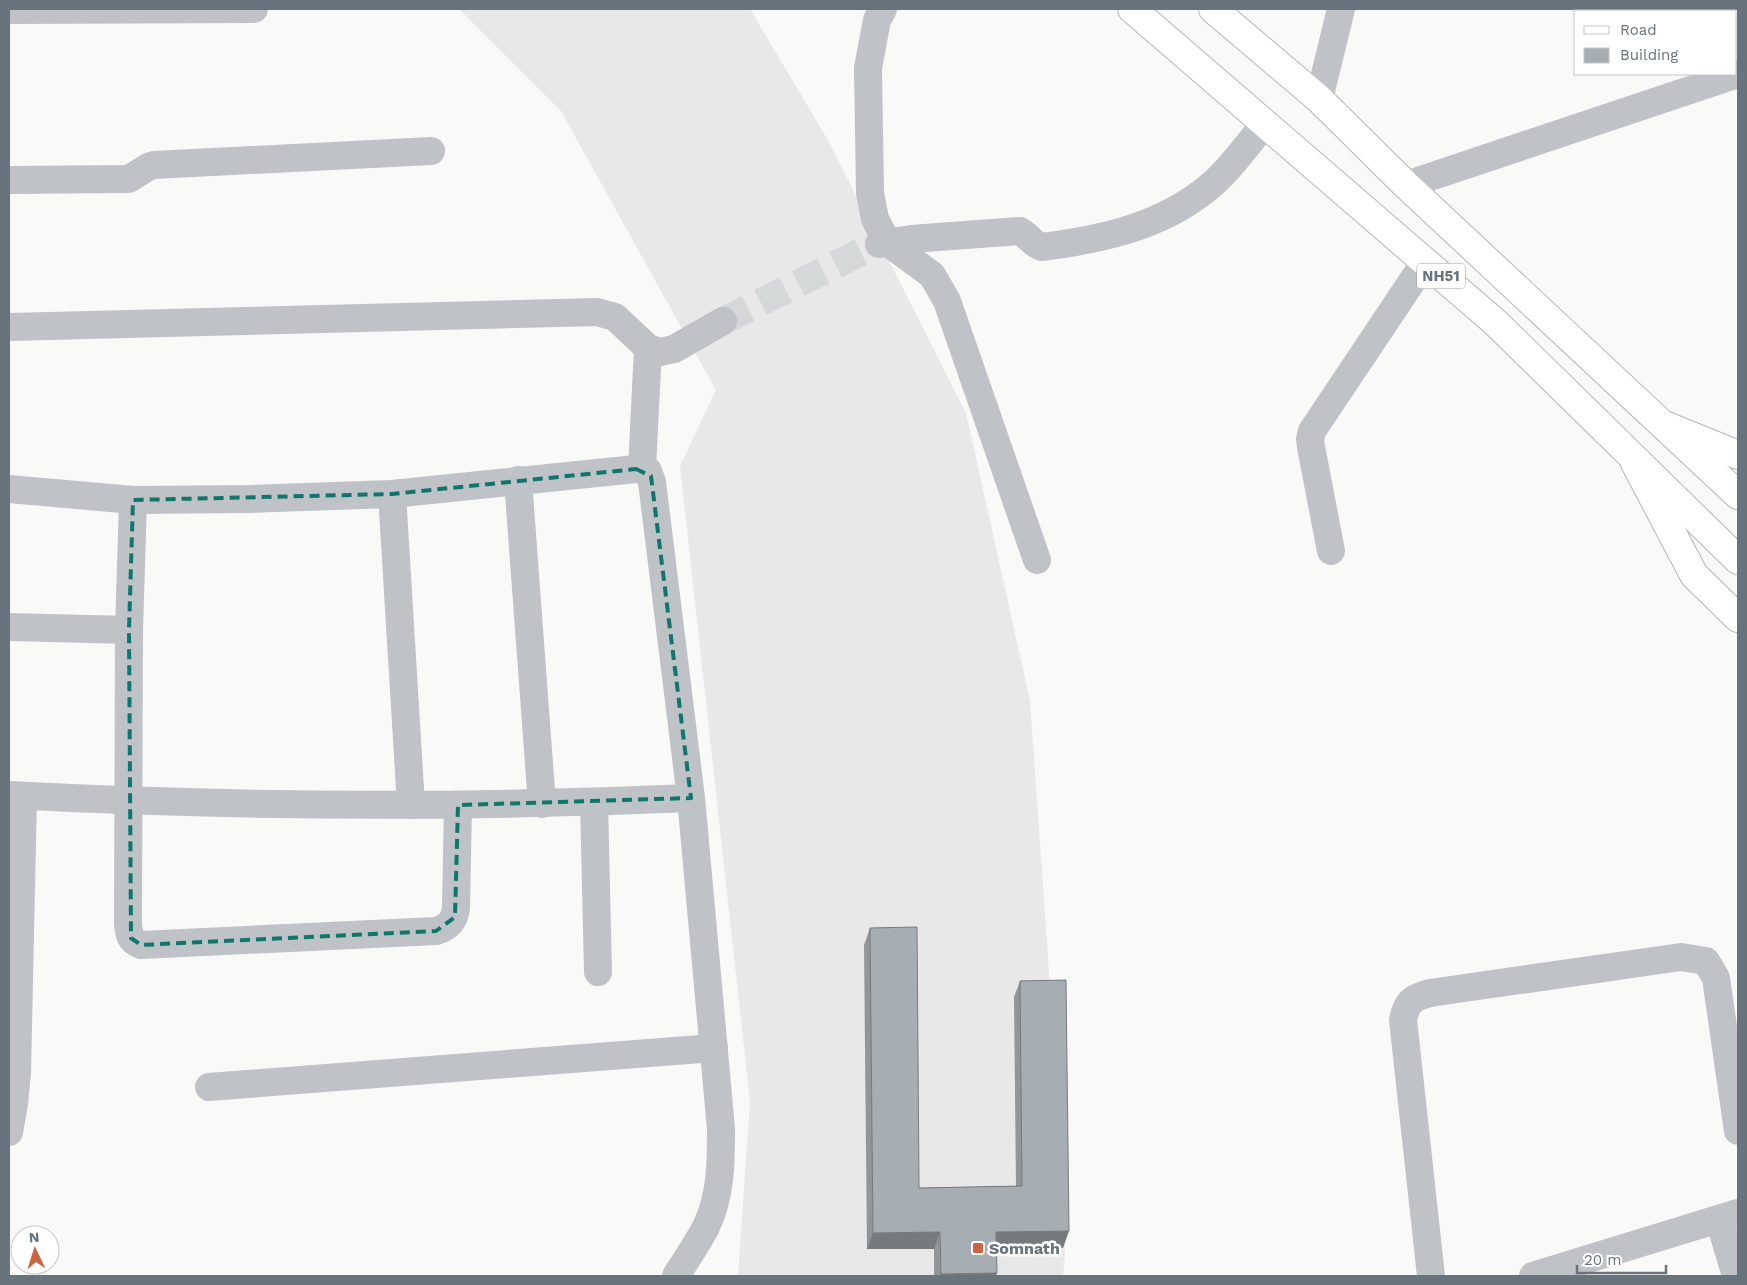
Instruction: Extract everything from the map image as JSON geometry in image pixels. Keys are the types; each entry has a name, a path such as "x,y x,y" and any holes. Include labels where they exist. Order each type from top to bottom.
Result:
{"main road":[{"name":"NH51","path":"1132,9 1496,323 1738,559"},
{"name":"NH51","path":"1213,9 1319,99 1406,185 1738,495"},
{"path":"1662,425 1738,455"},
{"path":"1632,455 1694,575 1738,618"}],"street":[{"path":"9,10 254,9"},
{"path":"883,9 877,20 868,68 870,193 881,243 932,275 947,301 1037,560"},
{"path":"1319,99 1341,9"},
{"path":"1406,185 1735,75"},
{"path":"881,243 1020,231 1025,233 1036,245 1042,247 1076,243 1109,236 1170,212 1201,194 1215,182 1265,124"},
{"path":"9,180 129,179 148,166 154,165 431,151"},
{"path":"1331,551 1311,447 1312,431 1426,262"},
{"path":"9,327 597,312 615,317 648,348 660,352 674,349 723,321"},
{"path":"642,470 648,348"},
{"path":"9,489 133,500 249,499 392,494 518,480 642,470 648,472 652,482 691,798 721,1128 719,1182 714,1205 705,1227 676,1276"},
{"path":"518,480 542,804"},
{"path":"392,494 411,805"},
{"path":"133,500 129,630 129,931 131,938 135,942 142,945 436,931 444,928 452,923 455,917 458,804"},
{"path":"9,627 129,630"},
{"path":"9,1132 18,1073 16,796 129,802 411,805 542,804 691,798"},
{"path":"594,802 598,972"},
{"path":"1431,1276 1403,1020 1406,1008 1415,998 1430,993 1681,957 1706,961 1716,978 1738,1131"},
{"path":"209,1087 714,1048"},
{"path":"1533,1276 1728,1216 1736,1276"}],"highlighted area":[{"path":"636,469 651,476 691,798 458,805 455,917 436,931 141,945 131,938 129,630 133,500 392,494"}],"shaded area":[{"path":"459,9 750,9 829,142 966,413 1030,701 1048,957 1065,1254 1063,1276 738,1276 750,1102 680,466 716,390 561,111"}],"building":[{"path":"917,927 919,1188 1022,1186 1020,981 1066,980 1069,1231 996,1232 997,1273 941,1274 940,1232 873,1233 870,928"}],"tunnel":[{"path":"723,321 875,245"}],"place":[{"name":"Somnath","path":"978,1248"}]}
